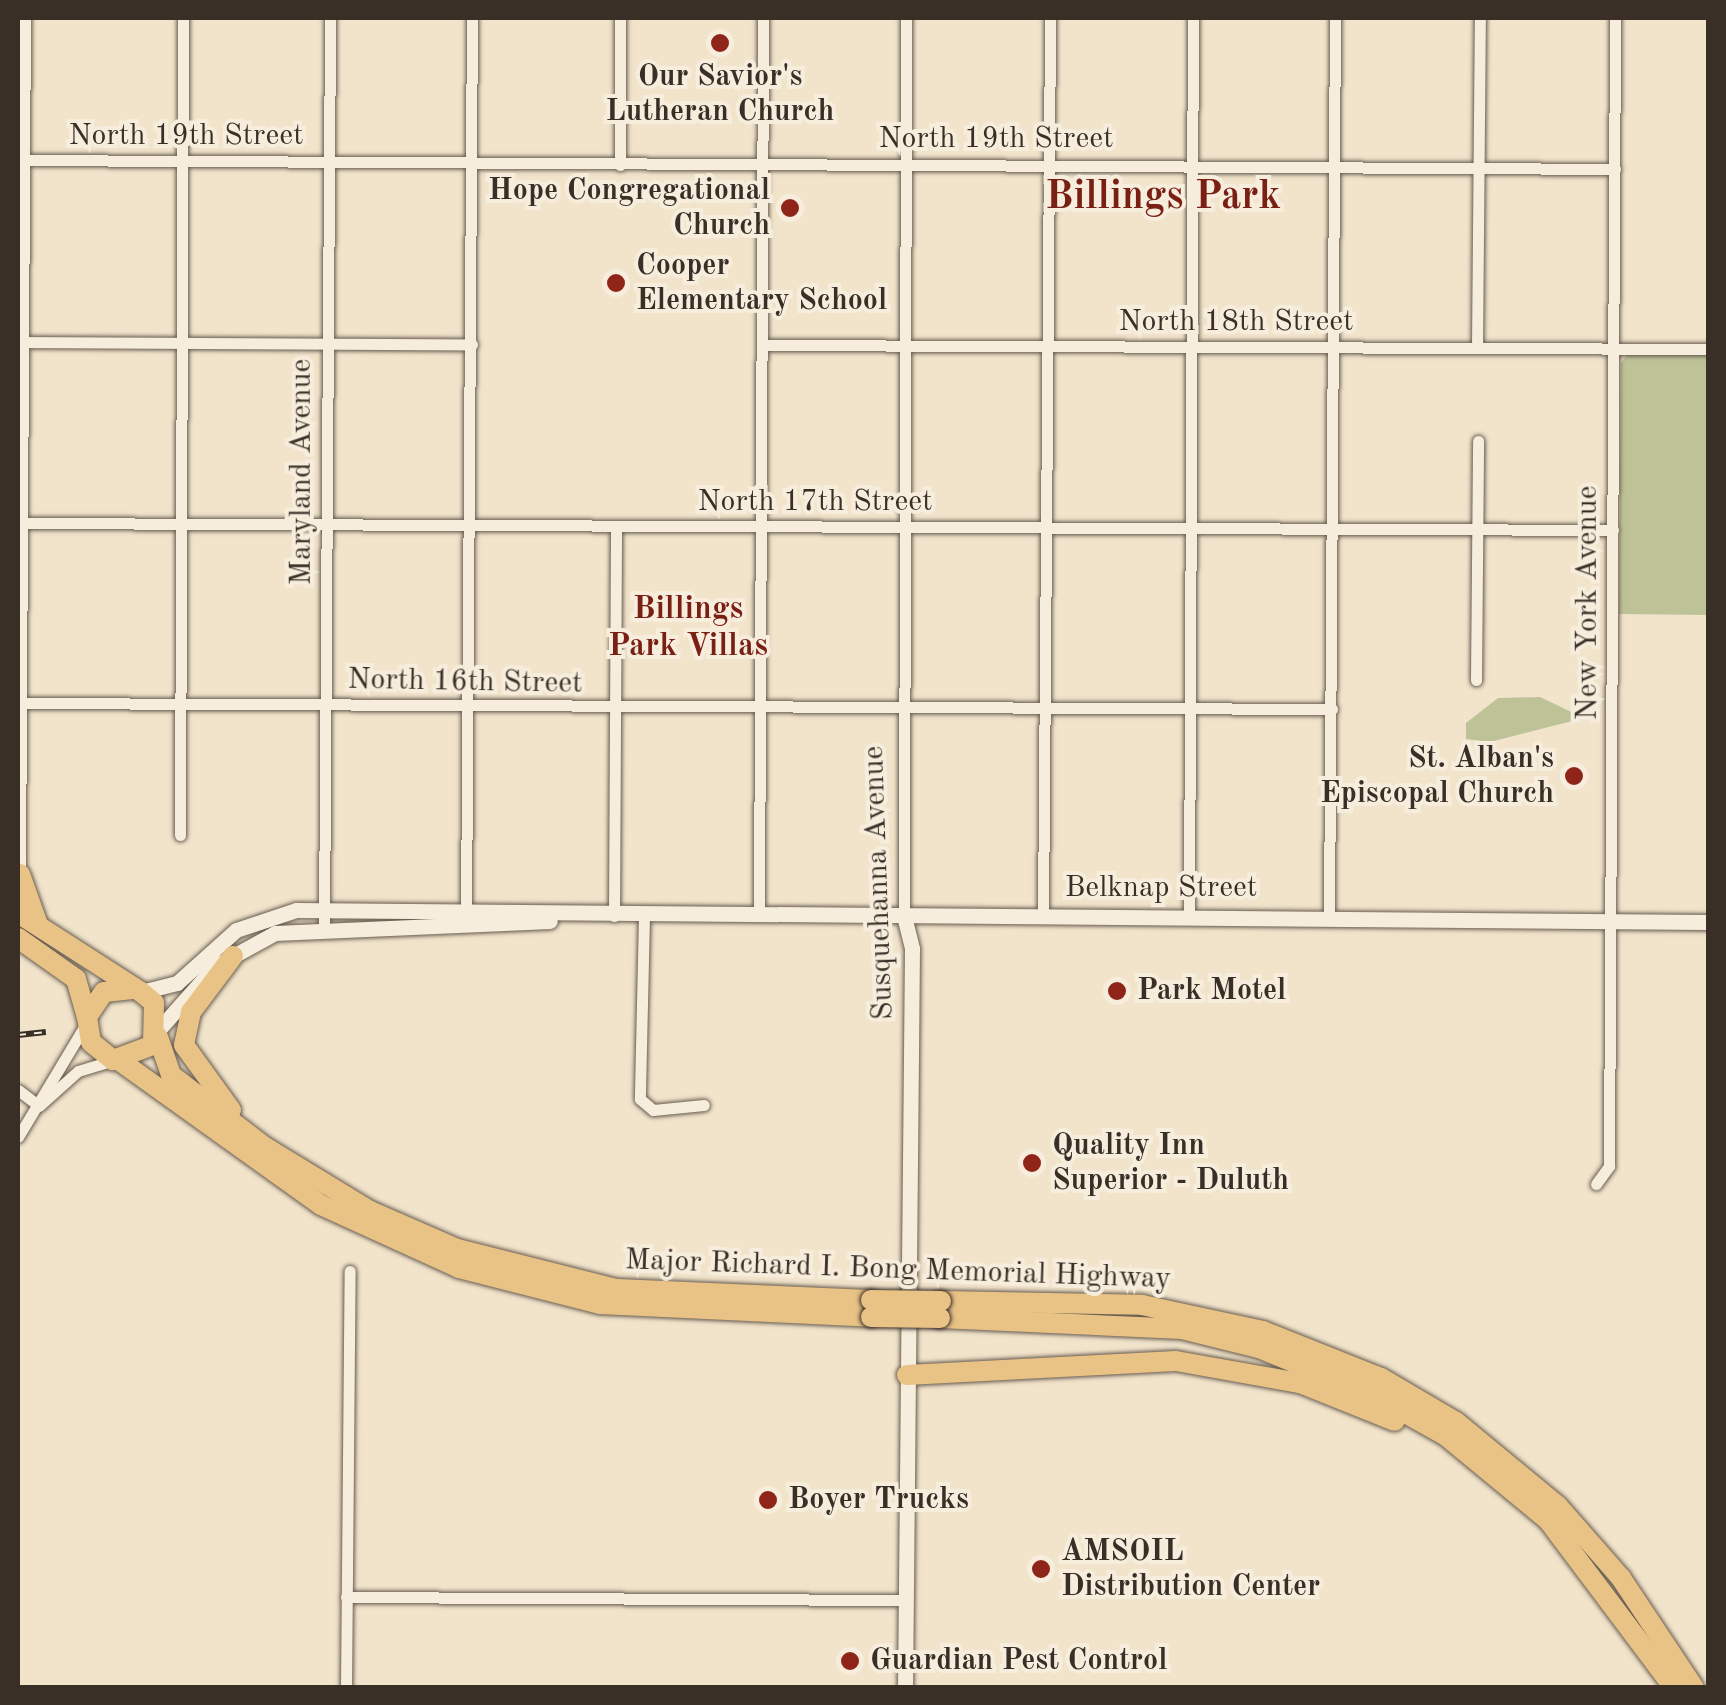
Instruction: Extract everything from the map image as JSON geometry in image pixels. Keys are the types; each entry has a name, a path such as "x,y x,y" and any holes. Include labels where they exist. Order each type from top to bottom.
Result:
{"highway":[{"path":"19,876 41,928"},
{"path":"18,912 138,990 159,1032 138,1058 116,1060 91,1042 76,979 18,938"},
{"path":"233,956 191,1012 184,1045 195,1072 270,1151"},
{"path":"87,1021 104,992 138,990"},
{"name":"Major Richard I. Bong Memorial Highway","path":"159,1032 171,1075 270,1151 370,1211 530,1272 660,1294 871,1309"},
{"name":"Major Richard I. Bong Memorial Highway","path":"116,1060 321,1205 459,1268 600,1304 871,1309 1156,1307 1292,1341 1381,1378 1456,1422 1558,1506 1621,1578 1694,1688"},
{"name":"Major Richard I. Bong Memorial Highway","path":"941,1309 1182,1329 1313,1368 1478,1460 1608,1590 1674,1688"},
{"path":"907,1375 1129,1360 1300,1383 1445,1450 1608,1590"}],"street":[{"path":"19,876 21,160 25,18"},
{"path":"180,835 184,18"},
{"name":"Maryland Avenue","path":"324,928 330,18"},
{"path":"466,918 472,18"},
{"path":"620,18 620,164"},
{"path":"759,916 763,18"},
{"name":"Susquehanna Avenue","path":"905,1688 912,949 904,916 906,18"},
{"path":"1043,917 1050,18"},
{"path":"1189,918 1193,18"},
{"path":"1330,919 1335,18"},
{"path":"1477,348 1480,18"},
{"name":"New York Avenue","path":"1596,1184 1609,1166 1615,18"},
{"name":"North 19th Street","path":"21,160 1614,169"},
{"path":"21,342 472,344"},
{"name":"North 18th Street","path":"764,345 1708,348"},
{"path":"1476,680 1478,441"},
{"name":"North 17th Street","path":"20,523 1613,530"},
{"path":"614,916 616,526"},
{"name":"North 16th Street","path":"20,703 1332,709"},
{"name":"Belknap Street","path":"138,990 177,984 255,921 325,909 466,918"},
{"name":"Belknap Street","path":"159,1032 233,956 276,933 324,928 466,918 614,916 1708,922"},
{"path":"644,916 640,1084 653,1110 704,1105"},
{"path":"18,1138 87,1021"},
{"path":"39,1106 78,1070 116,1060"},
{"path":"18,1090 39,1106"},
{"path":"346,1688 350,1271"},
{"path":"346,1597 906,1600"}],"green space":[{"path":"1629,352 1708,353 1708,615 1619,614 1621,363"},
{"path":"1540,697 1584,718 1490,742 1466,739 1466,723 1498,698"}],"railway":[{"path":"18,1035 46,1032"}],"place":[{"name":"Our Savior's Lutheran Church","path":"720,43"},
{"name":"Hope Congregational Church","path":"790,208"},
{"name":"Cooper Elementary School","path":"616,283"},
{"name":"St. Alban's Episcopal Church","path":"1574,776"},
{"name":"Park Motel","path":"1117,991"},
{"name":"Quality Inn Superior - Duluth","path":"1032,1163"},
{"name":"Boyer Trucks","path":"768,1500"},
{"name":"AMSOIL Distribution Center","path":"1041,1569"},
{"name":"Guardian Pest Control","path":"850,1661"}],"district":[{"name":"Billings Park","path":"1163,198"},
{"name":"Billings Park Villas","path":"688,630"}]}
